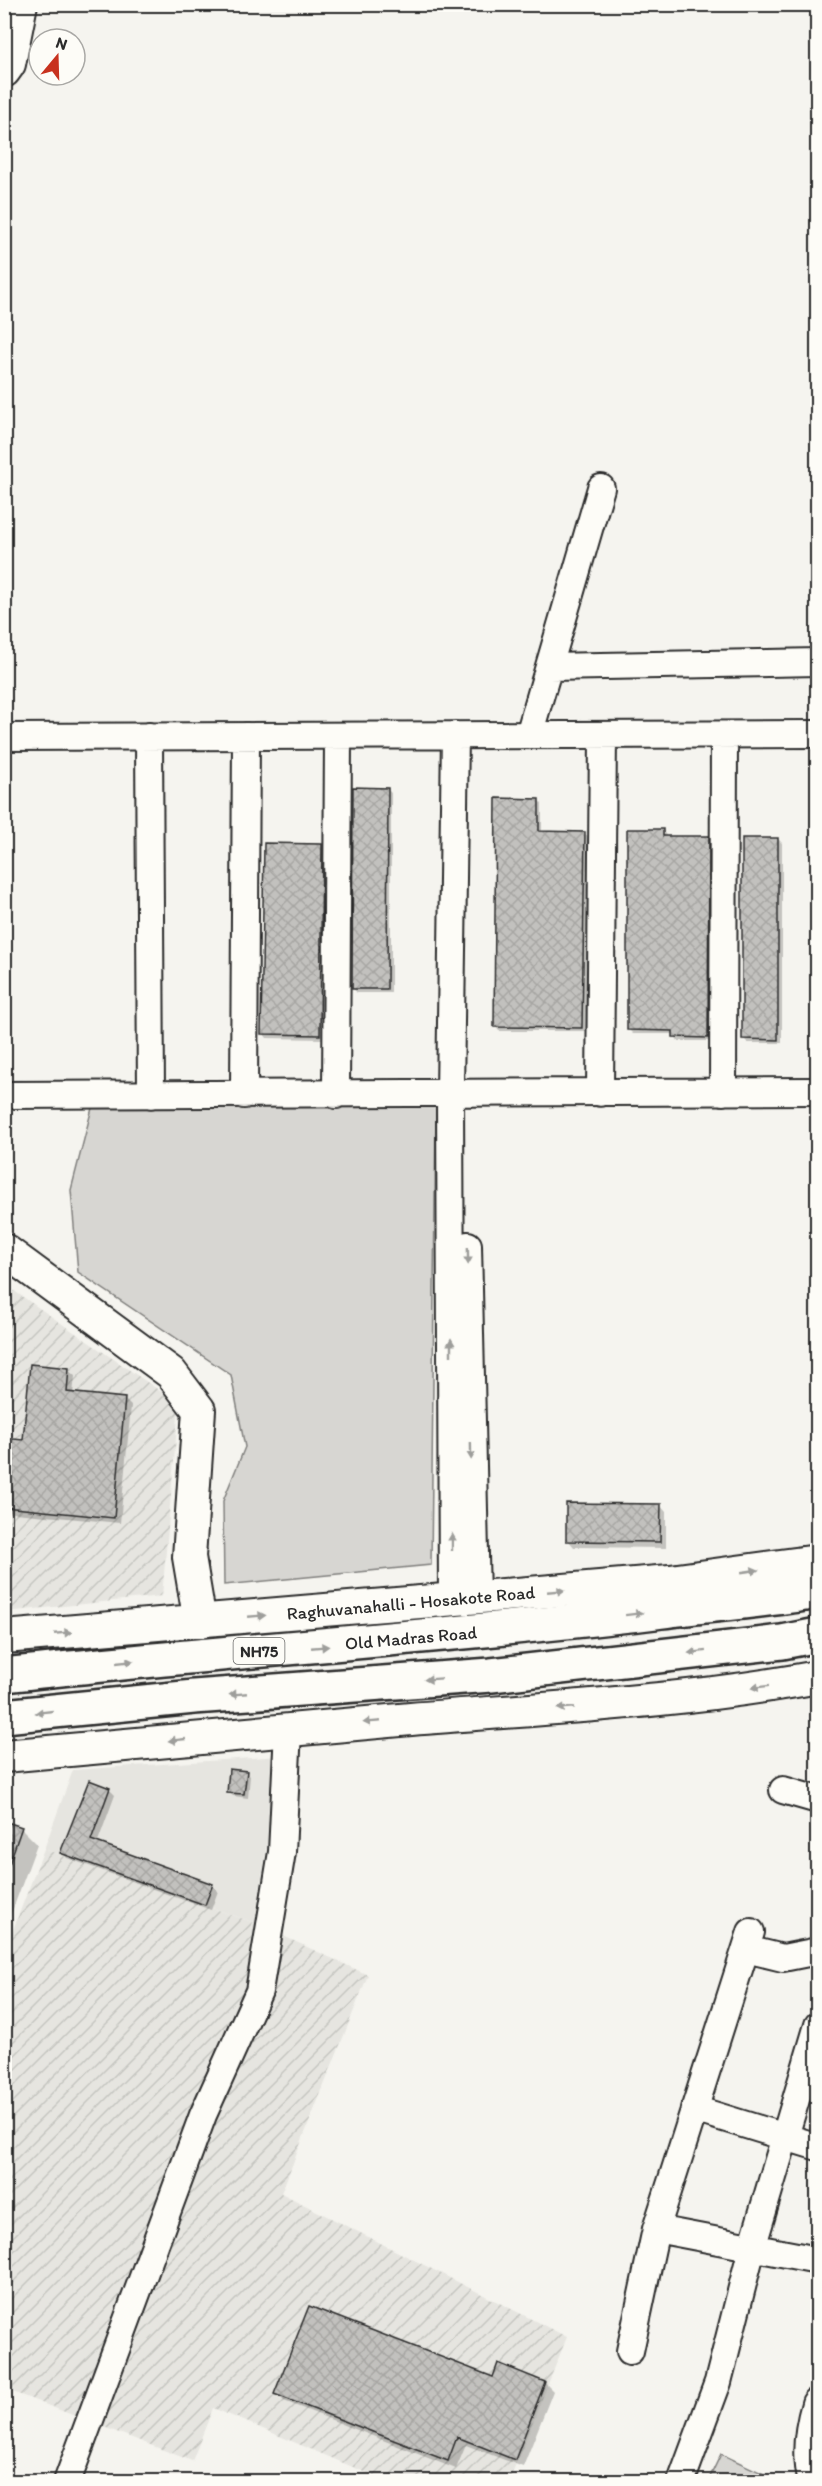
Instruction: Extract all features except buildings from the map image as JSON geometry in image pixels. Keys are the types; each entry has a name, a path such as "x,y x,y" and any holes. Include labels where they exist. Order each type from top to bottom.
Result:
{"highway":[{"name":"Old Madras Road","path":"4,1675 190,1655 296,1649 513,1629 811,1578"},
{"name":"NH75","path":"4,1716 194,1697 491,1675 782,1642 818,1635"}],"main road":[{"path":"4,71 9,64 21,4"},
{"path":"4,1250 171,1373 199,1410 189,1557 200,1622"},
{"name":"Raghuvanahalli - Hosakote Road","path":"4,1637 670,1581 811,1578"},
{"path":"4,1756 684,1697 818,1677"},
{"path":"814,2481 810,2468 812,2424 818,2404"}],"street":[{"path":"529,735 601,488"},
{"path":"549,668 818,662"},
{"path":"4,736 818,734"},
{"path":"461,735 458,1094 464,1599"},
{"path":"600,1093 603,735"},
{"path":"723,1092 724,735"},
{"path":"149,736 151,1095"},
{"path":"244,1095 246,736"},
{"path":"336,1095 338,736"},
{"path":"4,1095 818,1091"},
{"path":"67,2481 203,2115 259,1991 282,1852 288,1730"},
{"path":"783,1791 818,1800"},
{"path":"630,2351 656,2229 748,1940 783,1958 818,1951"},
{"path":"681,2481 718,2382 752,2247 818,2025"},
{"path":"694,2109 818,2147"},
{"path":"656,2229 818,2260"}],"shaded area":[{"path":"436,1105 431,1565 224,1585 223,1501 245,1447 231,1375 78,1272 71,1190 92,1108"},
{"path":"4,1284 179,1404 162,1596 5,1612"},
{"path":"281,1756 255,1923 44,1849 73,1770"},
{"path":"44,1849 255,1923 368,1975 281,2193 567,2337 509,2481 386,2481 213,2408 192,2461 5,2389 4,1953"},
{"path":"721,2454 779,2481 708,2481"}]}
